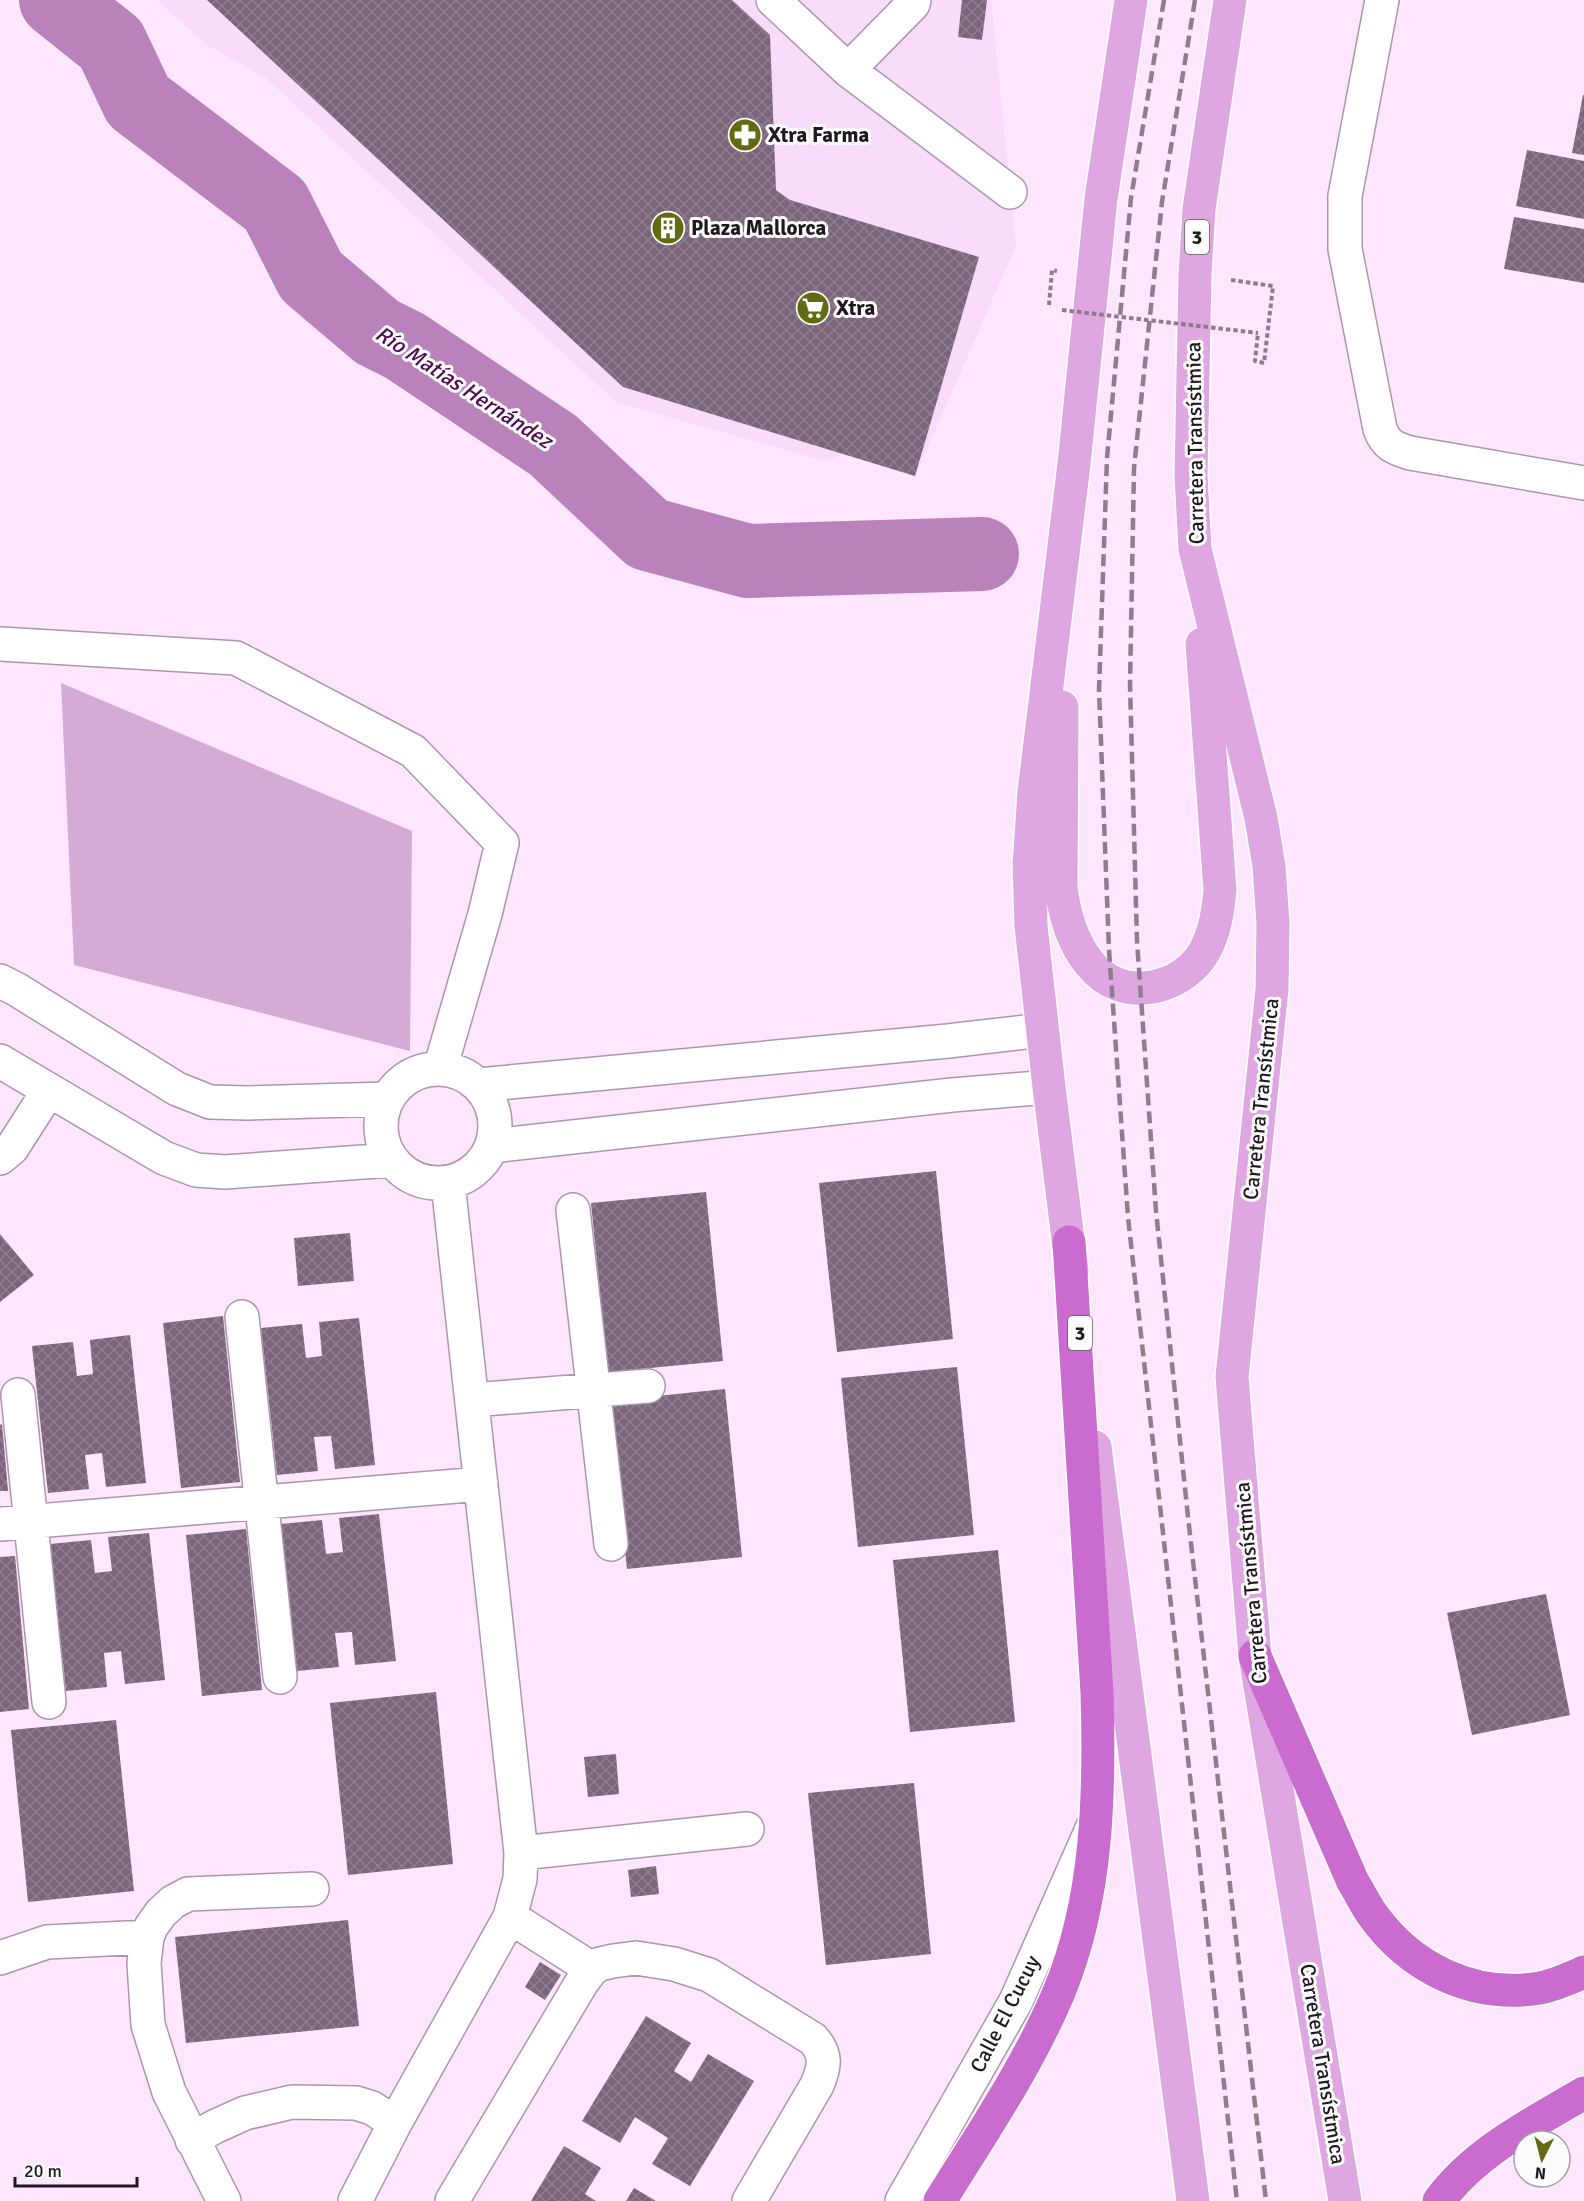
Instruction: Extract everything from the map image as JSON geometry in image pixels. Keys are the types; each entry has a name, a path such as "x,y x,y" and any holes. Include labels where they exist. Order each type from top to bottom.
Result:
{"highway":[{"path":"940,2201 1018,2074 1059,1992 1073,1952 1083,1910 1096,1821 1099,1747 1097,1693 1068,1242"},
{"path":"1255,1656 1353,1882 1372,1914 1391,1937 1413,1957 1434,1971 1460,1983 1488,1990 1542,1987 1584,1972"},
{"path":"1439,2201 1462,2174 1480,2158 1584,2093"}],"main road":[{"name":"3","path":"1131,0 1101,199 1074,464 1034,792 1029,866 1031,926 1048,1087 1193,2201"},
{"name":"Carretera Transístmica","path":"1230,0 1198,209 1191,476 1195,549 1261,818 1269,866 1273,924 1271,999 1232,1377 1255,1656 1346,2201"},
{"path":"1063,543 1061,876 1063,908 1071,934 1081,954 1098,973 1115,985 1138,988 1149,988 1168,983 1189,970 1203,953 1211,937 1218,906 1220,890 1195,549"}],"street":[{"path":"773,0 848,70 1010,192"},
{"path":"848,70 913,4 914,0"},
{"path":"1382,0 1345,196 1344,227 1345,249 1380,429 1388,445 1410,453 1584,483"},
{"path":"0,644 236,658 412,751 502,843 485,914 440,1069"},
{"path":"0,981 177,1089 210,1102 387,1100"},
{"path":"478,1085 948,1041 1042,1030"},
{"path":"0,1061 164,1158 196,1170 225,1172 391,1160"},
{"path":"440,1069 461,1073 478,1085 494,1113 496,1130 492,1146 482,1164 467,1176 448,1183 426,1183 406,1174 391,1160 382,1141 381,1120 387,1100 400,1083 418,1072 440,1069"},
{"path":"492,1146 940,1096 1048,1087"},
{"path":"0,1158 12,1148 49,1090"},
{"path":"355,2201 395,2123 510,1917 520,1879 521,1853 448,1183"},
{"path":"573,1210 611,1544"},
{"path":"242,1317 280,1677"},
{"path":"472,1400 648,1386"},
{"path":"18,1395 16,1523 49,1702"},
{"path":"16,1523 481,1484"},
{"name":"Calle El Cucuy","path":"902,2201 1016,2001 1096,1821"},
{"path":"521,1853 747,1829"},
{"path":"224,2201 169,2092 148,2025 144,1963 147,1938 161,1912 188,1894 312,1888"},
{"path":"510,1917 592,1969"},
{"path":"0,1958 47,1942 147,1938"},
{"path":"452,2201 592,1969 607,1962 636,1958 674,1964 709,1976 813,2038 822,2049 823,2072 817,2085 749,2201"},
{"path":"192,2140 244,2113 292,2102 356,2103 372,2108 395,2123"}],"path":[{"path":"1062,310 1257,333 1255,361 1264,363 1273,286"}],"shaded area":[{"name":"Plaza Mallorca","path":"157,0 991,0 1016,246 915,476 844,454 825,461 616,402 266,78 207,45"},
{"path":"61,683 412,831 410,1051 74,965"}],"building":[{"name":"Plaza Mallorca","path":"207,0 732,0 770,35 776,190 790,200 979,257 915,476 623,387"},
{"path":"962,0 987,0 982,40 958,37"},
{"path":"1584,95 1584,155 1572,153"},
{"path":"1527,150 1584,161 1584,219 1516,206"},
{"path":"1514,217 1584,229 1584,283 1504,269"},
{"path":"936,1171 953,1339 837,1352 819,1183"},
{"path":"706,1192 723,1361 608,1372 591,1203"},
{"path":"350,1233 354,1281 298,1286 294,1238"},
{"path":"0,1234 34,1275 0,1302"},
{"path":"223,1316 240,1482 181,1488 163,1323"},
{"path":"359,1318 375,1465 335,1469 331,1436 314,1437 318,1471 277,1475 261,1328 302,1324 306,1358 322,1356 319,1322"},
{"path":"130,1335 146,1483 106,1487 102,1453 85,1455 89,1489 48,1493 32,1346 73,1342 77,1376 93,1374 90,1340"},
{"path":"957,1367 974,1535 858,1547 841,1378"},
{"path":"725,1389 742,1557 627,1569 609,1401"},
{"path":"2,1424 8,1491 0,1491 0,1425"},
{"path":"379,1514 396,1661 355,1665 352,1632 335,1633 339,1667 297,1671 281,1524 322,1520 326,1554 343,1552 339,1518"},
{"path":"246,1529 262,1690 202,1696 186,1535"},
{"path":"149,1533 165,1680 125,1684 121,1651 104,1653 107,1687 66,1691 50,1544 91,1540 95,1573 112,1571 108,1537"},
{"path":"998,1550 1015,1722 910,1732 893,1560"},
{"path":"15,1556 29,1709 0,1712 0,1557"},
{"path":"1546,1594 1570,1715 1472,1735 1447,1613"},
{"path":"436,1692 453,1864 348,1875 330,1703"},
{"path":"116,1720 134,1891 28,1902 11,1730"},
{"path":"616,1754 619,1794 588,1797 584,1757"},
{"path":"914,1783 931,1954 826,1965 808,1793"},
{"path":"656,1866 659,1894 631,1897 628,1870"},
{"path":"348,1920 359,2026 186,2043 175,1937"},
{"path":"540,1962 561,1975 545,2000 525,1987"},
{"path":"646,2016 691,2043 674,2071 691,2082 708,2054 754,2081 690,2186 652,2164 668,2138 635,2117 620,2143 582,2121"},
{"path":"564,2146 601,2168 585,2194 596,2201 531,2201"},
{"path":"634,2188 656,2201 626,2201"}],"waterway":[{"name":"Río Matías Hernández","path":"56,0 111,44 138,101 275,205 311,276 377,332 405,346 553,445 648,534 748,561 982,554"}],"railway":[{"path":"1164,0 1131,198 1107,458 1099,690 1109,950 1128,1217 1237,2201"},
{"path":"1195,0 1162,202 1134,468 1130,685 1137,941 1156,1211 1188,1517 1266,2201"}],"place":[{"name":"Xtra Farma","path":"745,135"},
{"name":"Plaza Mallorca","path":"668,228"},
{"name":"Xtra","path":"813,308"}]}
